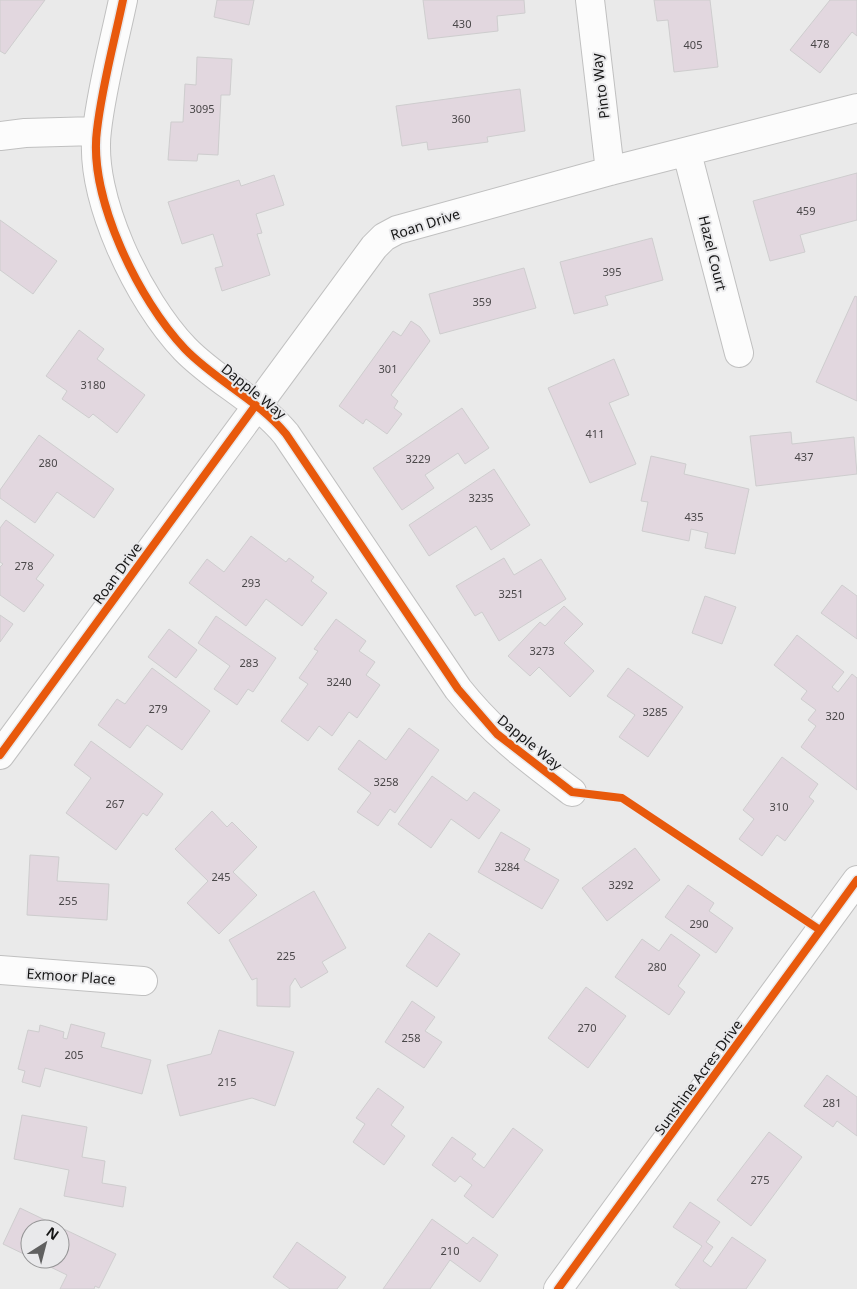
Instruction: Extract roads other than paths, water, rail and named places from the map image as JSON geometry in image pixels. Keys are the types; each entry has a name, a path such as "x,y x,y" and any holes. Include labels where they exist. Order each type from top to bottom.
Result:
{"street":[{"name":"Dapple Way","path":"123,0 96,131 97,156 108,210 124,256 142,291 165,325 185,349 223,382 256,406 286,434 470,705 511,747 572,792"},
{"name":"Pinto Way","path":"590,0 610,171"},
{"name":"Roan Drive","path":"0,755 374,246 384,237 398,230 610,171 687,153 857,108"},
{"path":"0,136 24,133 96,131"},
{"name":"Hazel Court","path":"687,153 738,353"},
{"name":"Sunshine Acres Drive","path":"558,1289 857,880"},
{"name":"Exmoor Place","path":"0,970 142,981"}]}
